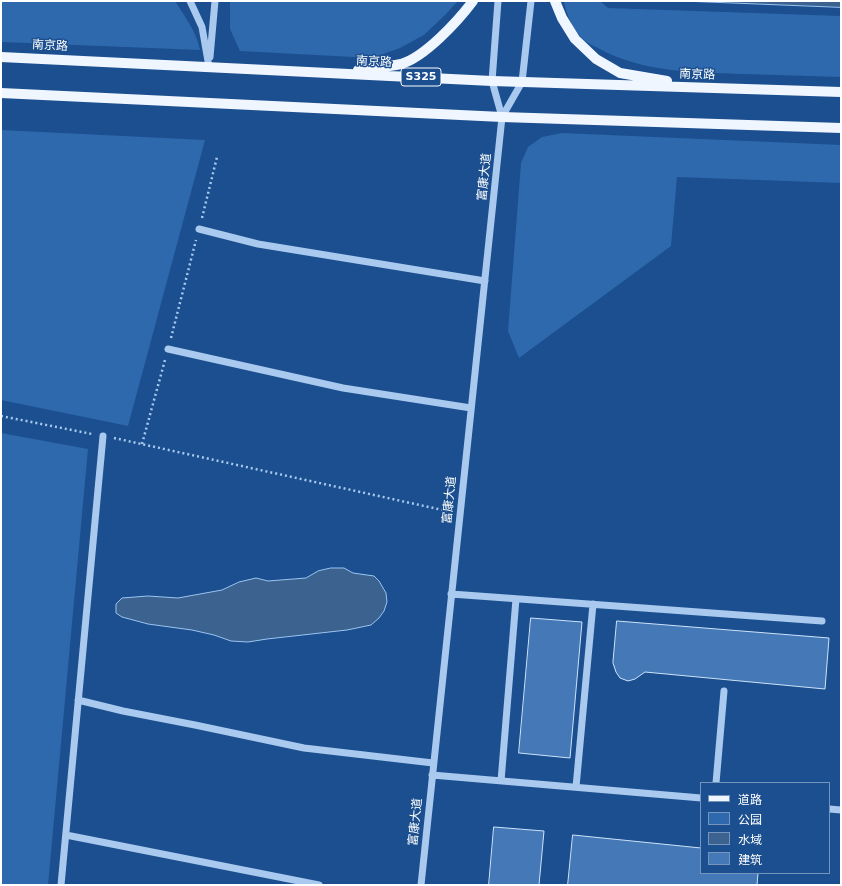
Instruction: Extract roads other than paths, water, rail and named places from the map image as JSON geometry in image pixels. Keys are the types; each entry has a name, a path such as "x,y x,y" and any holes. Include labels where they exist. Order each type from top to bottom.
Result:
{"main road":[{"path":"333,73 402,64 418,55 442,36 472,1"},
{"path":"555,1 562,18 575,39 596,59 620,73 706,88"},
{"name":"南京路","path":"1,57 492,81 841,92"},
{"path":"1,93 502,117 841,128"}],"street":[{"path":"190,1 202,27 209,67"},
{"path":"209,67 214,1"},
{"name":"富康大道","path":"421,885 502,117 492,81 498,1"},
{"name":"富康大道","path":"502,117 522,82 531,1"},
{"path":"199,229 258,244 485,281"},
{"path":"168,349 343,388 471,408"},
{"path":"61,885 103,436"},
{"path":"451,594 822,621"},
{"path":"501,781 516,599"},
{"path":"576,787 593,604"},
{"path":"716,782 724,691"},
{"path":"78,700 123,711 304,748 433,763"},
{"path":"432,775 700,798"},
{"path":"830,809 841,810"},
{"path":"66,835 319,885"}],"water":[{"path":"683,1 841,1 841,7"},
{"path":"331,568 344,568 353,573 374,576 379,581 386,593 387,602 384,611 371,625 347,630 248,642 231,641 192,630 148,624 122,617 116,613 116,604 122,598 148,596 178,598 222,590 239,582 256,578 268,581 306,578 318,571"}]}
